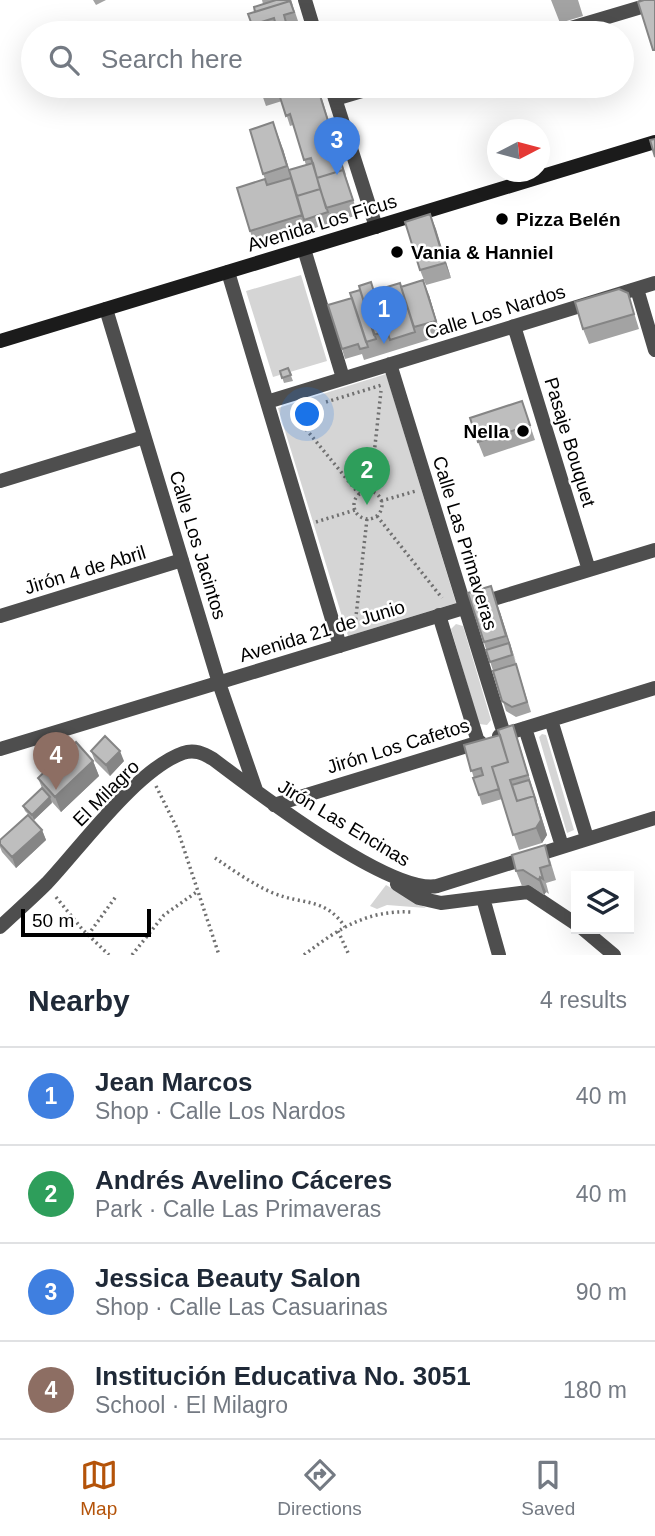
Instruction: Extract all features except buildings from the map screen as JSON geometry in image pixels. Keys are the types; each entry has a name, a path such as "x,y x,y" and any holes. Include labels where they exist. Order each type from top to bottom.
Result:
{"street":[{"path":"305,0 311,21"},
{"path":"594,21 655,3"},
{"path":"335,98 376,227"},
{"name":"Avenida Los Ficus","path":"0,341 655,142"},
{"path":"304,249 343,378"},
{"path":"228,272 341,646"},
{"name":"Calle Los Nardos","path":"267,402 655,283"},
{"path":"637,289 655,350"},
{"name":"Calle Los Jacintos","path":"106,309 219,682 256,791"},
{"name":"Pasaje Bouquet","path":"514,326 589,570"},
{"name":"Calle Las Primaveras","path":"390,364 504,734"},
{"path":"0,481 144,437"},
{"name":"Avenida 21 de Junio","path":"0,750 655,550"},
{"name":"Jirón 4 de Abril","path":"0,616 182,560"},
{"path":"439,615 478,742"},
{"name":"Jirón Los Cafetos","path":"274,805 655,688"},
{"path":"551,720 587,838"},
{"path":"526,728 562,846"},
{"name":"El Milagro","path":"0,927 46,884 113,809 150,775 180,754 200,752 256,791"},
{"name":"Jirón Las Encinas","path":"256,791 274,805 375,867 411,884 429,887 655,817"},
{"path":"375,867 407,891 429,902 453,902 528,892 571,921"},
{"path":"483,898 499,955"},
{"path":"589,934 614,955"}],"path":[{"path":"318,404 384,385 370,491"},
{"path":"288,413 292,412 359,495"},
{"path":"381,502 421,489"},
{"path":"370,491 377,495 381,502 381,510 377,516 366,519 359,516 355,510 355,501 359,495 370,491"},
{"path":"313,523 355,510"},
{"path":"377,516 442,598"},
{"path":"355,625 366,519"},
{"path":"150,775 177,828 219,955"},
{"path":"215,858 275,894 319,904 339,918 345,927"},
{"path":"46,884 88,935 109,955"},
{"path":"132,955 164,915 198,891"},
{"path":"88,935 117,895"},
{"path":"304,955 345,927 369,916 390,911"},
{"path":"338,931 349,955"}],"shaded area":[{"path":"301,275 327,361 273,377 246,291"},
{"path":"386,374 456,603 348,636 278,408"},
{"path":"456,624 463,626 491,720 487,725 479,724 451,629"},
{"path":"546,735 574,830 567,833 539,737"},
{"path":"386,885 426,908 387,905 377,909 370,906"}],"place":[{"name":"Jessica Beauty Salon","path":"337,175"},
{"name":"Pizza Belén","path":"502,219"},
{"name":"Vania & Hanniel","path":"397,252"},
{"name":"Jean Marcos","path":"384,344"},
{"name":"Nella","path":"523,431"},
{"name":"Andrés Avelino Cáceres","path":"367,505"},
{"name":"Institución Educativa No. 3051","path":"56,790"}]}
